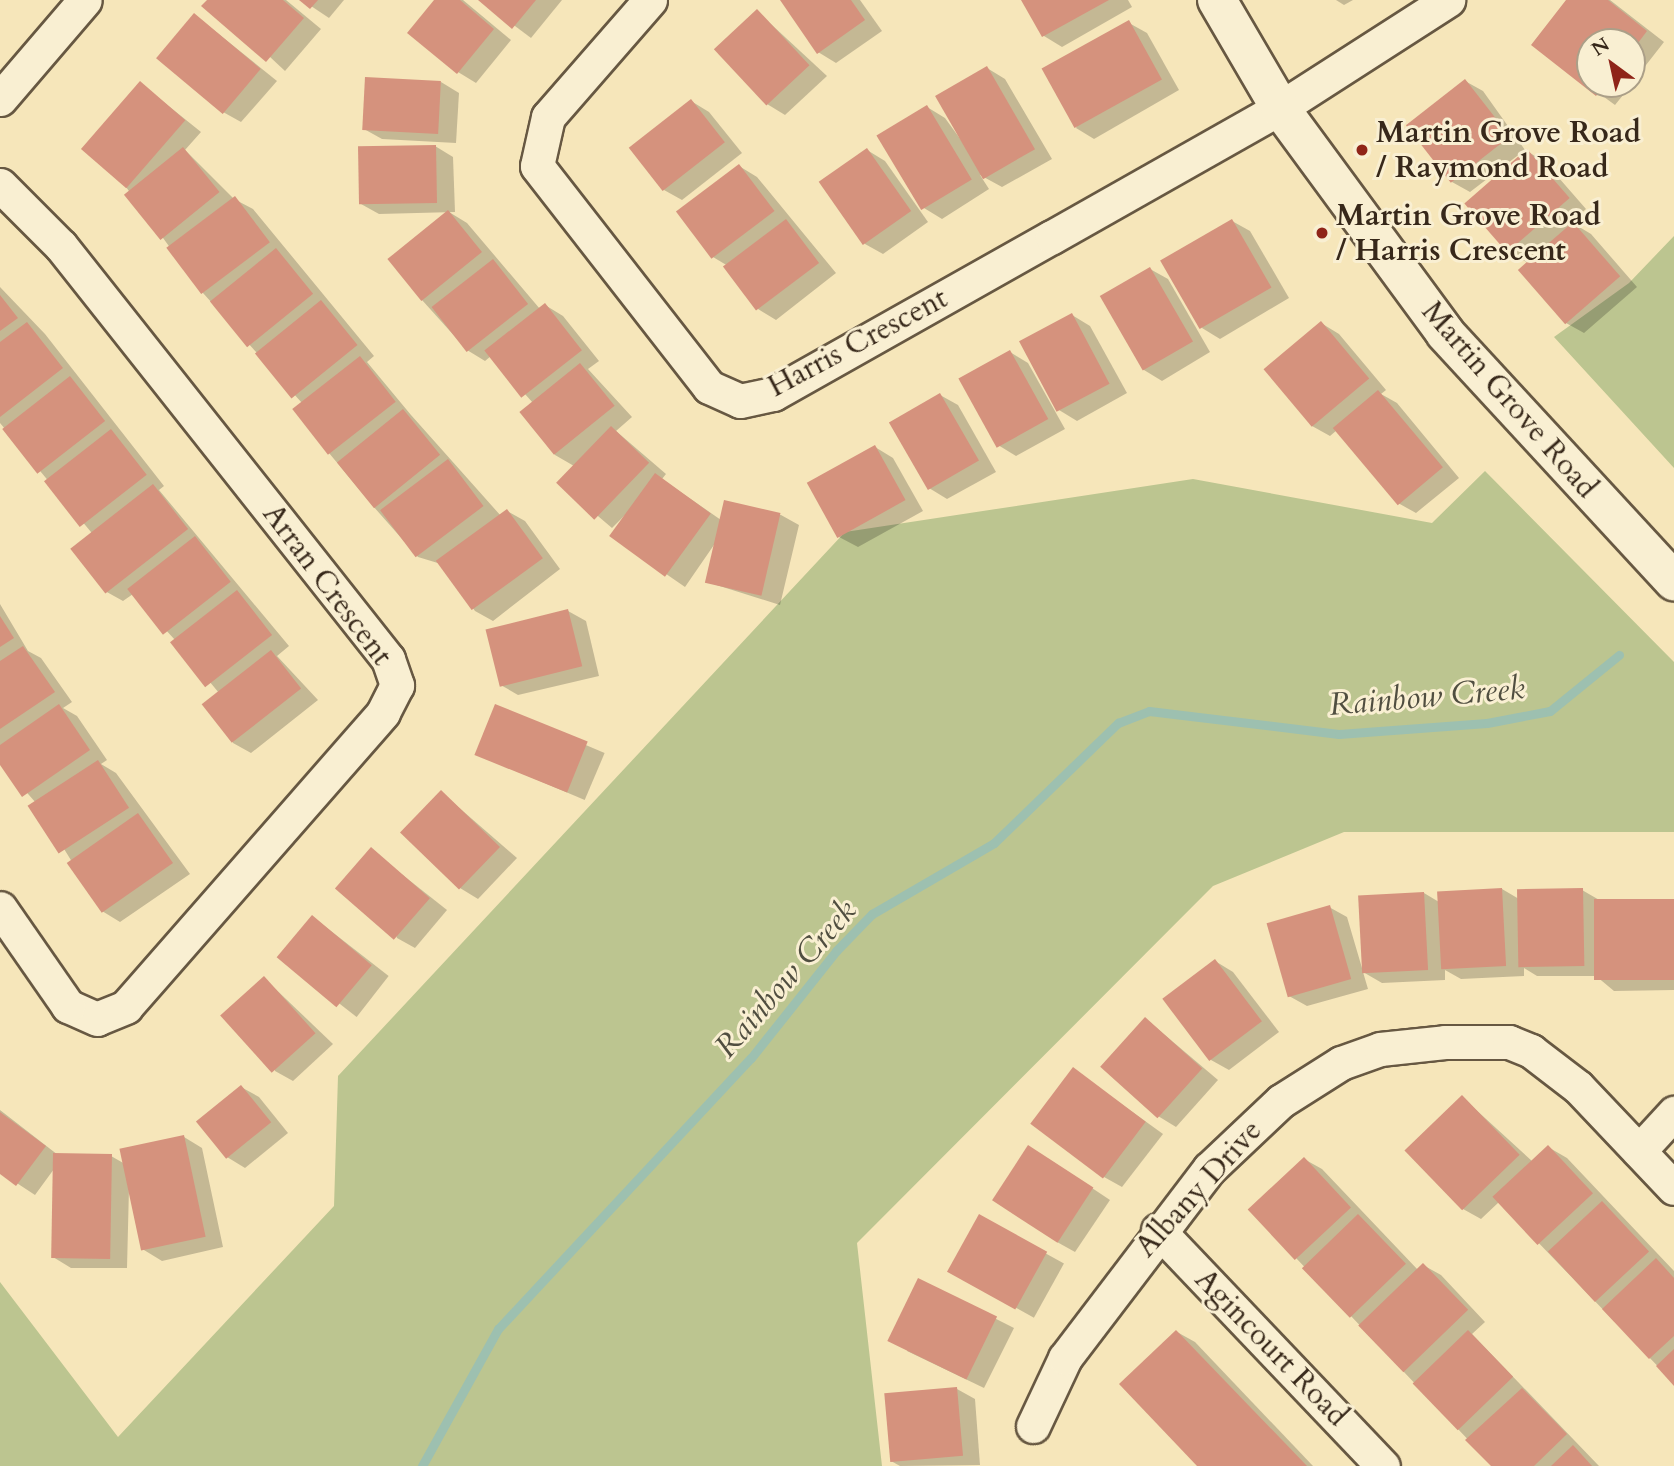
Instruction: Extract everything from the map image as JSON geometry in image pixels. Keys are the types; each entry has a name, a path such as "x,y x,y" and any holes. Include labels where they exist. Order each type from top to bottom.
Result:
{"street":[{"path":"0,99 85,0"},
{"name":"Harris Crescent","path":"650,0 548,117 537,166 709,387 740,401 773,394 1280,108"},
{"name":"Martin Grove Road","path":"1217,0 1280,108 1445,333 1674,581"},
{"path":"1280,108 1448,0"},
{"name":"Arran Crescent","path":"0,185 61,246 388,659 397,685 383,713 126,1007 97,1020 68,1006 0,908"},
{"name":"Albany Drive","path":"1033,1426 1065,1358 1158,1230 1209,1169 1280,1101 1341,1063 1380,1049 1478,1041 1531,1051 1561,1072 1674,1188"},
{"path":"1639,1151 1674,1113"},
{"name":"Agincourt Road","path":"1158,1230 1383,1466"}],"green space":[{"path":"1674,236 1674,468 1554,337 1629,283"},
{"path":"1485,471 1674,662 1674,832 1344,832 1213,886 857,1243 882,1466 0,1466 0,1282 118,1437 334,1206 338,1076 845,532 1193,479 1432,523"}],"building":[{"path":"207,0 283,0 304,18 266,62 201,6"},
{"path":"299,0 318,0 310,9"},
{"path":"434,0 460,0 494,29 457,74 407,33"},
{"path":"478,0 536,0 512,29"},
{"path":"780,0 851,0 865,20 817,54"},
{"path":"1021,0 1109,0 1042,37"},
{"path":"1566,0 1608,0 1643,28 1576,28 1576,80 1531,45"},
{"path":"757,9 810,65 766,106 714,49"},
{"path":"194,13 261,69 223,114 156,58"},
{"path":"1129,20 1162,79 1075,128 1042,68"},
{"path":"987,66 1035,149 983,179 935,96"},
{"path":"365,77 441,81 438,134 362,130"},
{"path":"1465,79 1510,137 1451,183 1406,125"},
{"path":"140,81 185,120 126,188 81,149"},
{"path":"691,99 725,142 663,191 629,148"},
{"path":"927,105 972,180 921,210 876,135"},
{"path":"436,145 437,203 359,204 358,146"},
{"path":"183,147 220,192 160,240 124,195"},
{"path":"867,148 911,211 863,245 819,182"},
{"path":"1527,149 1570,198 1507,253 1464,203"},
{"path":"739,164 775,211 711,259 676,212"},
{"path":"235,196 270,242 201,294 166,248"},
{"path":"448,210 482,252 421,301 387,259"},
{"path":"786,219 819,263 756,310 723,267"},
{"path":"1232,219 1272,287 1200,329 1160,260"},
{"path":"1573,222 1620,276 1565,324 1518,270"},
{"path":"276,248 313,294 247,347 210,301"},
{"path":"493,259 528,304 467,352 432,307"},
{"path":"1150,267 1193,341 1143,370 1100,296"},
{"path":"0,295 18,318 0,331"},
{"path":"321,300 358,345 291,399 255,353"},
{"path":"545,303 582,350 521,398 484,350"},
{"path":"1072,313 1110,384 1057,412 1019,341"},
{"path":"1321,321 1369,378 1312,427 1264,369"},
{"path":"27,322 63,368 0,417 0,342"},
{"path":"1010,350 1048,419 997,448 958,379"},
{"path":"360,356 396,402 328,455 292,409"},
{"path":"580,363 615,406 554,455 519,412"},
{"path":"70,376 105,421 37,474 2,429"},
{"path":"1378,390 1443,467 1398,505 1333,428"},
{"path":"940,393 979,461 928,490 889,422"},
{"path":"403,409 440,455 374,508 337,462"},
{"path":"611,426 649,463 594,520 556,483"},
{"path":"111,429 147,475 80,527 44,481"},
{"path":"875,445 906,500 837,538 807,483"},
{"path":"448,459 484,506 416,557 380,510"},
{"path":"655,473 711,514 665,577 609,536"},
{"path":"153,484 188,529 105,594 70,549"},
{"path":"724,500 781,513 761,596 705,583"},
{"path":"507,509 543,558 472,610 436,561"},
{"path":"195,536 231,582 163,635 127,589"},
{"path":"237,590 272,635 205,687 170,642"},
{"path":"568,609 582,666 500,687 486,630"},
{"path":"0,616 14,638 0,647"},
{"path":"23,646 55,692 0,729 0,661"},
{"path":"271,650 301,689 232,743 202,704"},
{"path":"59,704 90,750 22,797 0,765 0,745"},
{"path":"495,704 588,741 567,792 474,755"},
{"path":"98,760 129,808 59,854 28,806"},
{"path":"441,790 500,847 459,889 400,832"},
{"path":"138,813 173,863 102,913 67,863"},
{"path":"371,847 430,898 394,940 335,889"},
{"path":"1502,888 1506,966 1441,969 1437,891"},
{"path":"1583,888 1584,966 1518,967 1517,889"},
{"path":"1424,892 1428,970 1362,973 1358,895"},
{"path":"1594,899 1674,899 1674,980 1594,980"},
{"path":"1330,905 1351,979 1288,997 1267,923"},
{"path":"312,915 372,965 336,1007 277,957"},
{"path":"1215,959 1262,1021 1209,1061 1162,999"},
{"path":"264,976 316,1033 272,1073 220,1015"},
{"path":"1145,1017 1202,1069 1157,1118 1100,1067"},
{"path":"1073,1067 1146,1122 1103,1178 1030,1124"},
{"path":"241,1085 271,1122 226,1159 196,1122"},
{"path":"1462,1095 1520,1155 1462,1210 1404,1151"},
{"path":"0,1112 46,1146 16,1186 0,1174"},
{"path":"184,1135 206,1237 141,1250 119,1149"},
{"path":"1028,1145 1093,1187 1057,1243 992,1200"},
{"path":"1548,1145 1593,1193 1537,1245 1492,1197"},
{"path":"53,1153 112,1154 110,1259 51,1258"},
{"path":"1304,1157 1351,1207 1295,1260 1248,1210"},
{"path":"1602,1201 1649,1251 1595,1302 1548,1251"},
{"path":"979,1214 1047,1252 1015,1310 947,1272"},
{"path":"1358,1214 1406,1264 1350,1318 1302,1268"},
{"path":"1656,1258 1674,1278 1674,1336 1649,1359 1602,1309"},
{"path":"1423,1263 1468,1310 1403,1372 1358,1326"},
{"path":"918,1278 997,1317 966,1379 887,1341"},
{"path":"1176,1330 1307,1466 1197,1466 1119,1384"},
{"path":"1468,1330 1513,1377 1458,1430 1413,1383"},
{"path":"1674,1349 1674,1386 1656,1366"},
{"path":"957,1387 963,1456 890,1462 884,1393"},
{"path":"1522,1388 1567,1434 1534,1466 1491,1466 1465,1440"},
{"path":"1573,1445 1592,1466 1551,1466"}],"waterway":[{"name":"Rainbow Creek","path":"422,1466 498,1329 751,1058 836,951 872,914 994,843 1118,723 1149,711 1339,734 1487,723 1550,711 1619,655"}],"place":[{"name":"Martin Grove Road / Raymond Road","path":"1362,150"},
{"name":"Martin Grove Road / Harris Crescent","path":"1322,233"}]}
